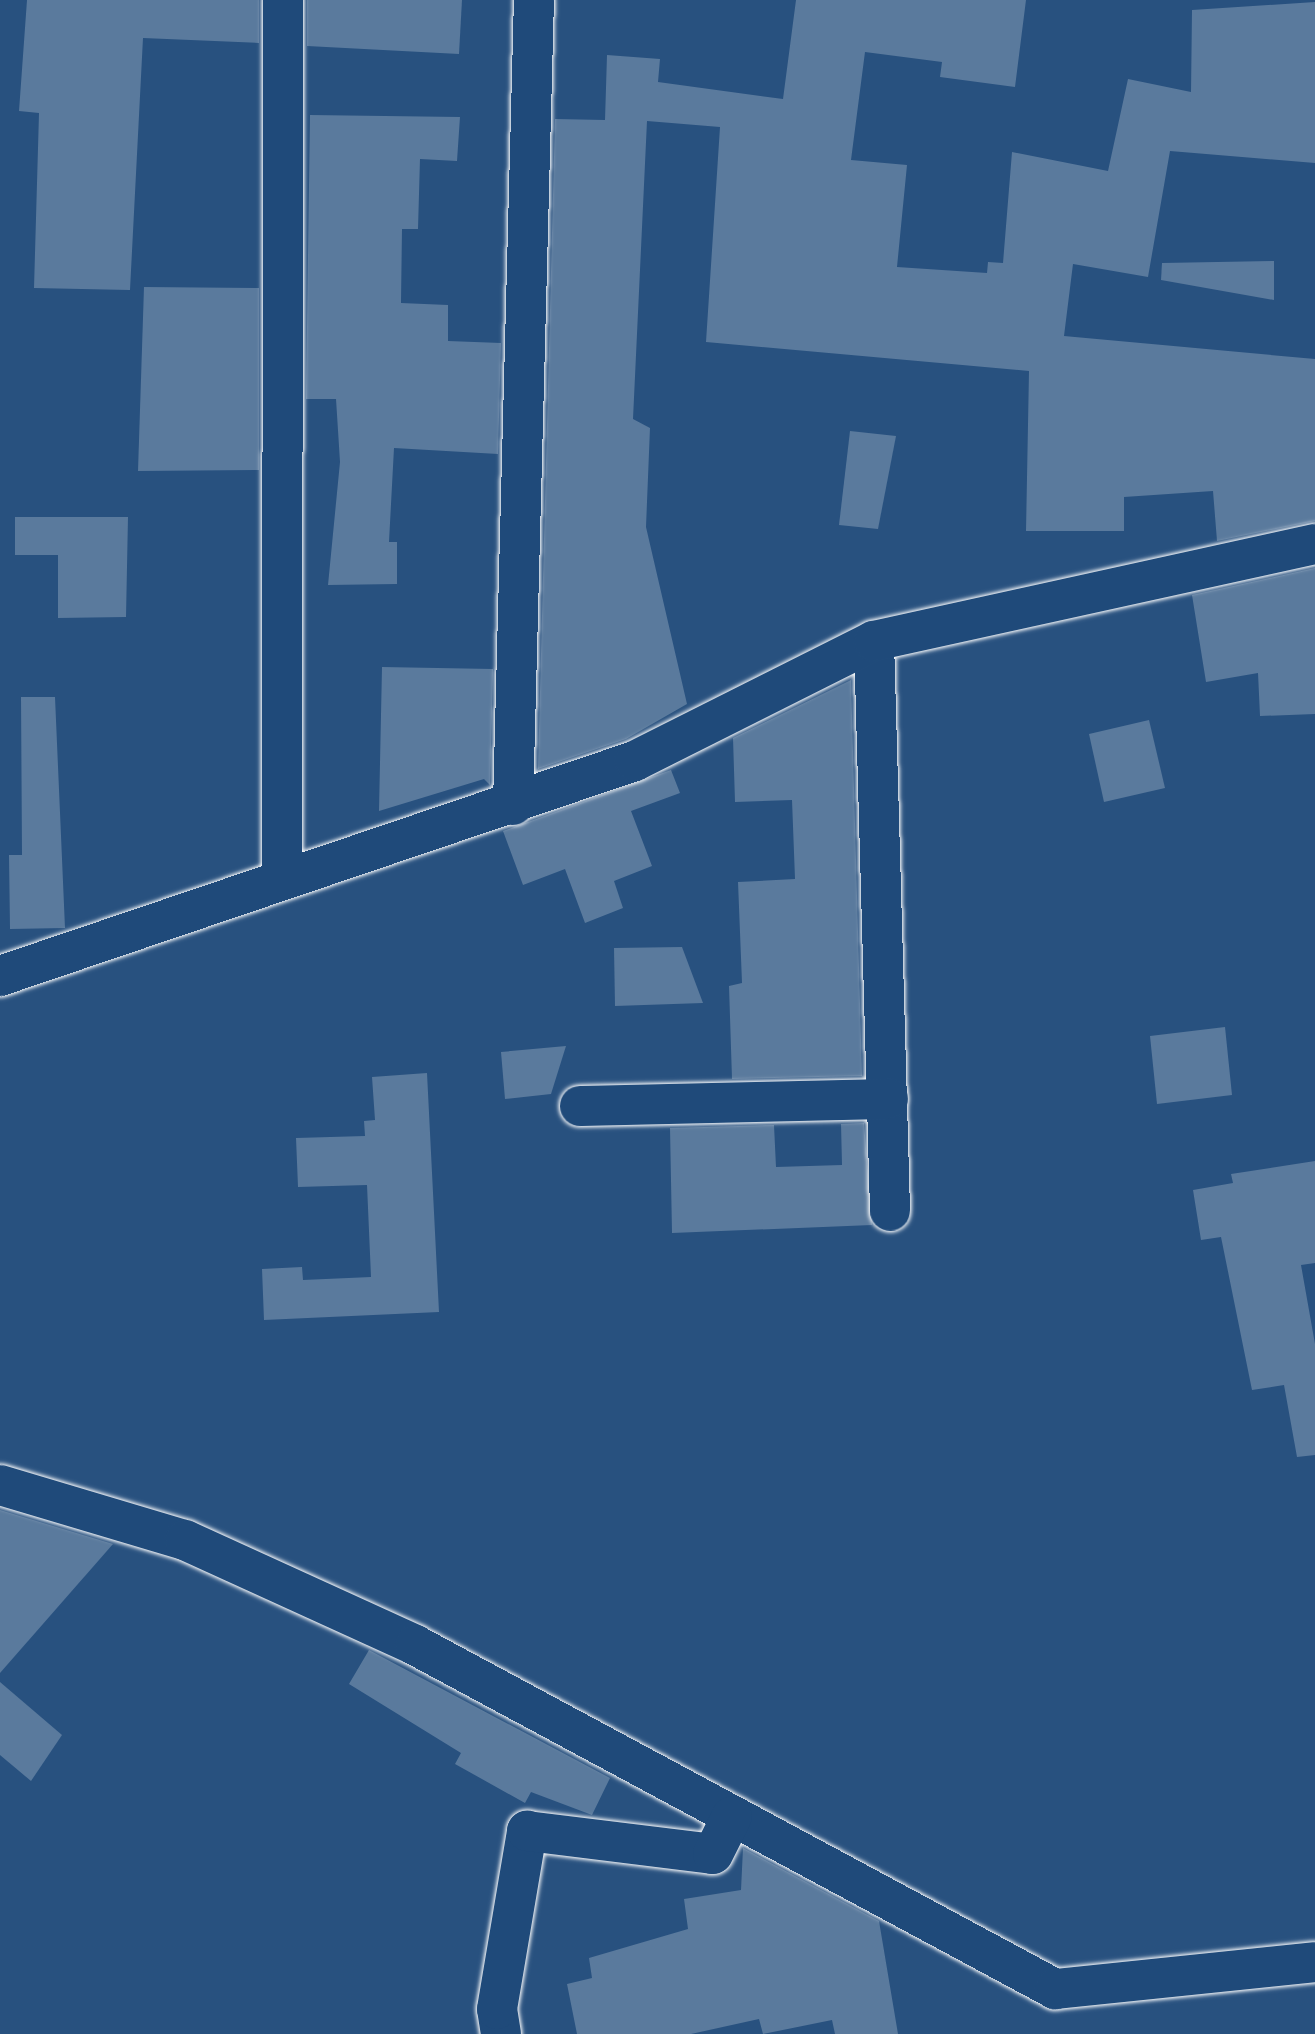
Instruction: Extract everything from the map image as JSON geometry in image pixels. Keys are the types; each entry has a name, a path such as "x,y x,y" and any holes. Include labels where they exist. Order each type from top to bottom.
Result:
{"street":[{"path":"282,878 283,0"},
{"path":"514,804 534,0"},
{"path":"0,976 636,760 874,641 1315,544"},
{"path":"874,641 890,1211"},
{"path":"580,1106 888,1099"},
{"path":"0,1485 184,1540 415,1646 1056,1989 1315,1962"},
{"path":"501,2034 497,2009 527,1831 714,1854 732,1816"}],"building":[{"path":"27,0 259,0 259,43 143,38 130,290 34,288 39,113 19,111"},
{"path":"307,0 462,0 459,54 307,46"},
{"path":"796,0 1026,0 1015,87 940,77 942,62 865,52 851,160 907,165 897,267 987,273 988,262 1003,263 1012,152 1108,171 1128,79 1191,92 1192,10 1315,2 1315,163 1170,151 1148,277 1073,264 1064,336 1315,359 1315,521 1217,541 1213,491 1124,497 1124,531 1026,531 1029,371 706,342 720,127 647,121 633,419 650,428 646,527 687,704 626,739 538,769 555,119 605,120 607,55 660,59 658,82 783,99"},
{"path":"310,115 460,117 457,161 420,159 418,229 402,229 401,303 448,305 448,341 501,343 498,454 394,448 389,542 397,542 397,584 328,585 340,462 336,399 306,399"},
{"path":"1274,261 1274,300 1161,280 1162,263"},
{"path":"144,287 259,288 259,470 138,471"},
{"path":"850,431 896,436 878,529 839,525"},
{"path":"15,517 128,517 126,617 58,618 58,555 15,555"},
{"path":"1315,568 1315,714 1260,716 1258,673 1206,682 1192,595"},
{"path":"382,667 493,669 490,785 484,779 379,811"},
{"path":"851,680 862,1076 732,1079 729,986 742,983 738,882 795,879 792,800 735,802 733,738"},
{"path":"21,697 55,697 65,928 10,929 9,855 22,855"},
{"path":"1149,720 1165,788 1104,802 1089,734"},
{"path":"671,770 680,793 631,811 652,866 614,881 623,908 585,923 565,869 523,885 503,831"},
{"path":"682,947 703,1003 615,1006 614,948"},
{"path":"1225,1027 1232,1095 1157,1104 1150,1036"},
{"path":"566,1046 551,1094 505,1099 501,1052"},
{"path":"427,1073 439,1312 264,1320 262,1269 302,1267 303,1280 371,1277 367,1185 298,1187 296,1138 365,1136 364,1121 375,1120 372,1077"},
{"path":"864,1123 872,1225 672,1233 670,1128 774,1125 776,1167 842,1165 841,1124"},
{"path":"1315,1161 1315,1263 1301,1265 1315,1344 1315,1455 1297,1457 1284,1385 1252,1390 1221,1237 1201,1240 1193,1190 1233,1183 1231,1174"},
{"path":"0,1510 113,1544 0,1673"},
{"path":"369,1650 610,1778 592,1815 531,1792 525,1803 455,1764 461,1753 349,1684"},
{"path":"0,1682 62,1735 31,1781 0,1755"},
{"path":"743,1848 879,1921 898,2034 835,2034 832,2020 763,2034 759,2019 691,2034 577,2034 567,1984 592,1978 589,1958 688,1929 684,1899 741,1890"}]}
